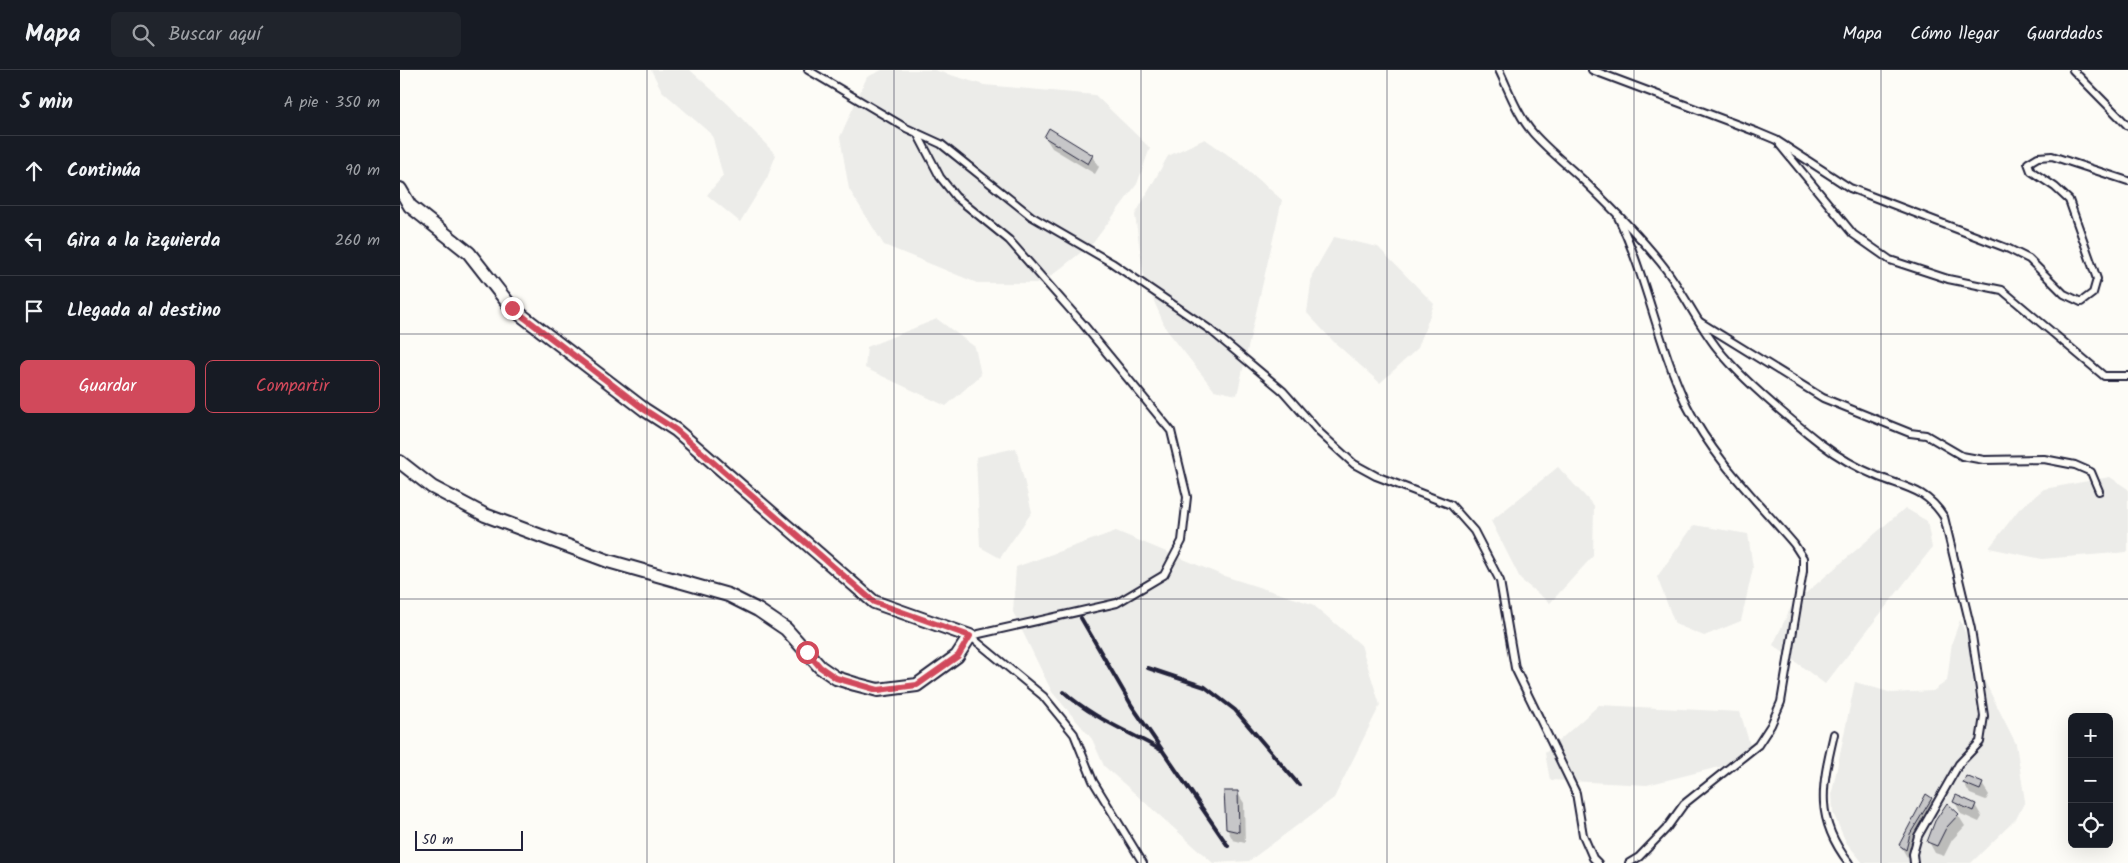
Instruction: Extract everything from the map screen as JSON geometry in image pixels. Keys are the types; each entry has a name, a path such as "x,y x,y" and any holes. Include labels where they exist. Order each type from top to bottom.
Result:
{"street":[{"path":"400,189 410,206 469,253 512,308 645,410 676,430 874,602 970,636 958,656 917,685 878,690 854,684 836,678 820,667 786,629 750,606 728,595 608,561 486,515 432,487 400,462"}],"lane":[{"path":"808,70 917,133 941,144 1031,216 1112,263 1209,329 1283,391 1320,433 1354,464 1376,476 1451,505 1474,531 1500,581 1515,668 1576,793 1583,835 1593,858 1598,863"},
{"path":"1499,70 1532,132 1616,212 1661,262 1682,291 1697,320 1718,350 1743,375 1820,443 1848,463 1880,477 1910,487 1932,502 1944,517 1971,629 1984,716 1980,742 1959,764 1918,836 1913,854 1914,863"},
{"path":"1592,70 1776,140 1850,188 2008,249 2029,260 2064,294 2081,302 2093,293 2097,279 2069,200 2055,187 2030,171 2028,163 2038,156 2052,156 2128,181"},
{"path":"2074,70 2128,126"},
{"path":"917,133 940,177 956,197 1009,240 1083,324 1171,432 1187,497 1182,541 1164,575 1117,603 970,636"},
{"path":"1776,140 1853,234 1890,260 1948,279 2002,290 2104,376 2128,376"},
{"path":"1616,212 1634,251 1666,357 1688,408 1724,463 1794,544 1802,558 1803,571 1781,702 1771,725 1758,745 1684,804 1666,829 1639,857 1629,863"},
{"path":"1697,320 1823,398 1910,434 1926,434 1962,456 1984,460 2044,459 2074,465 2091,472 2099,491"},
{"path":"970,636 1043,696 1074,734 1093,781 1143,863"},
{"path":"1834,734 1823,780 1822,800 1825,820 1836,846 1849,863"}],"shaded area":[{"path":"651,70 690,70 729,105 776,155 767,178 740,222 707,195 723,176 712,135 662,91"},
{"path":"882,70 934,70 984,85 1095,95 1150,148 1137,184 1093,243 1042,283 977,283 884,245 849,189 840,137 867,77"},
{"path":"1205,139 1241,164 1282,200 1237,395 1214,390 1166,329 1144,278 1135,215 1168,156"},
{"path":"1334,237 1378,247 1434,304 1418,348 1380,383 1334,342 1307,313 1312,275"},
{"path":"937,319 975,347 981,375 946,406 865,368 867,347"},
{"path":"1016,448 1032,512 1000,558 980,547 976,457"},
{"path":"1558,467 1594,506 1593,556 1550,603 1521,580 1491,521"},
{"path":"2110,477 2128,489 2128,552 2042,559 1989,548 2020,508 2044,489"},
{"path":"1905,508 1927,521 1932,548 1825,684 1773,645 1792,605"},
{"path":"1694,525 1748,534 1753,568 1741,621 1704,636 1675,624 1657,577"},
{"path":"1116,531 1224,576 1312,604 1361,645 1380,705 1334,798 1249,861 1213,863 1104,766 1092,739 1052,692 1013,612 1016,567"},
{"path":"1960,620 1987,686 2016,744 2025,801 2016,819 1971,863 1863,863 1846,842 1833,813 1832,792 1855,682 1892,693 1933,691 1947,681 1952,642"},
{"path":"1599,705 1740,712 1751,748 1735,763 1647,785 1550,780 1545,753"}],"building":[{"path":"1049,128 1093,155 1088,164 1044,137"},
{"path":"1966,776 1983,783 1980,790 1963,783"},
{"path":"1224,791 1238,791 1239,832 1226,829"},
{"path":"1926,794 1932,798 1910,834 1906,850 1899,845"},
{"path":"1956,795 1976,804 1973,811 1953,802"},
{"path":"1947,803 1959,814 1946,828 1937,846 1927,842 1935,821"}],"railway":[{"path":"1081,618 1132,706 1228,846"},
{"path":"1148,668 1205,687 1235,710 1299,785"},
{"path":"1064,692 1087,710 1161,750"}],"route":[{"path":"512,308 645,410 676,430 874,602 970,636 958,656 917,685 878,690 836,678 820,667 807,652"}]}
